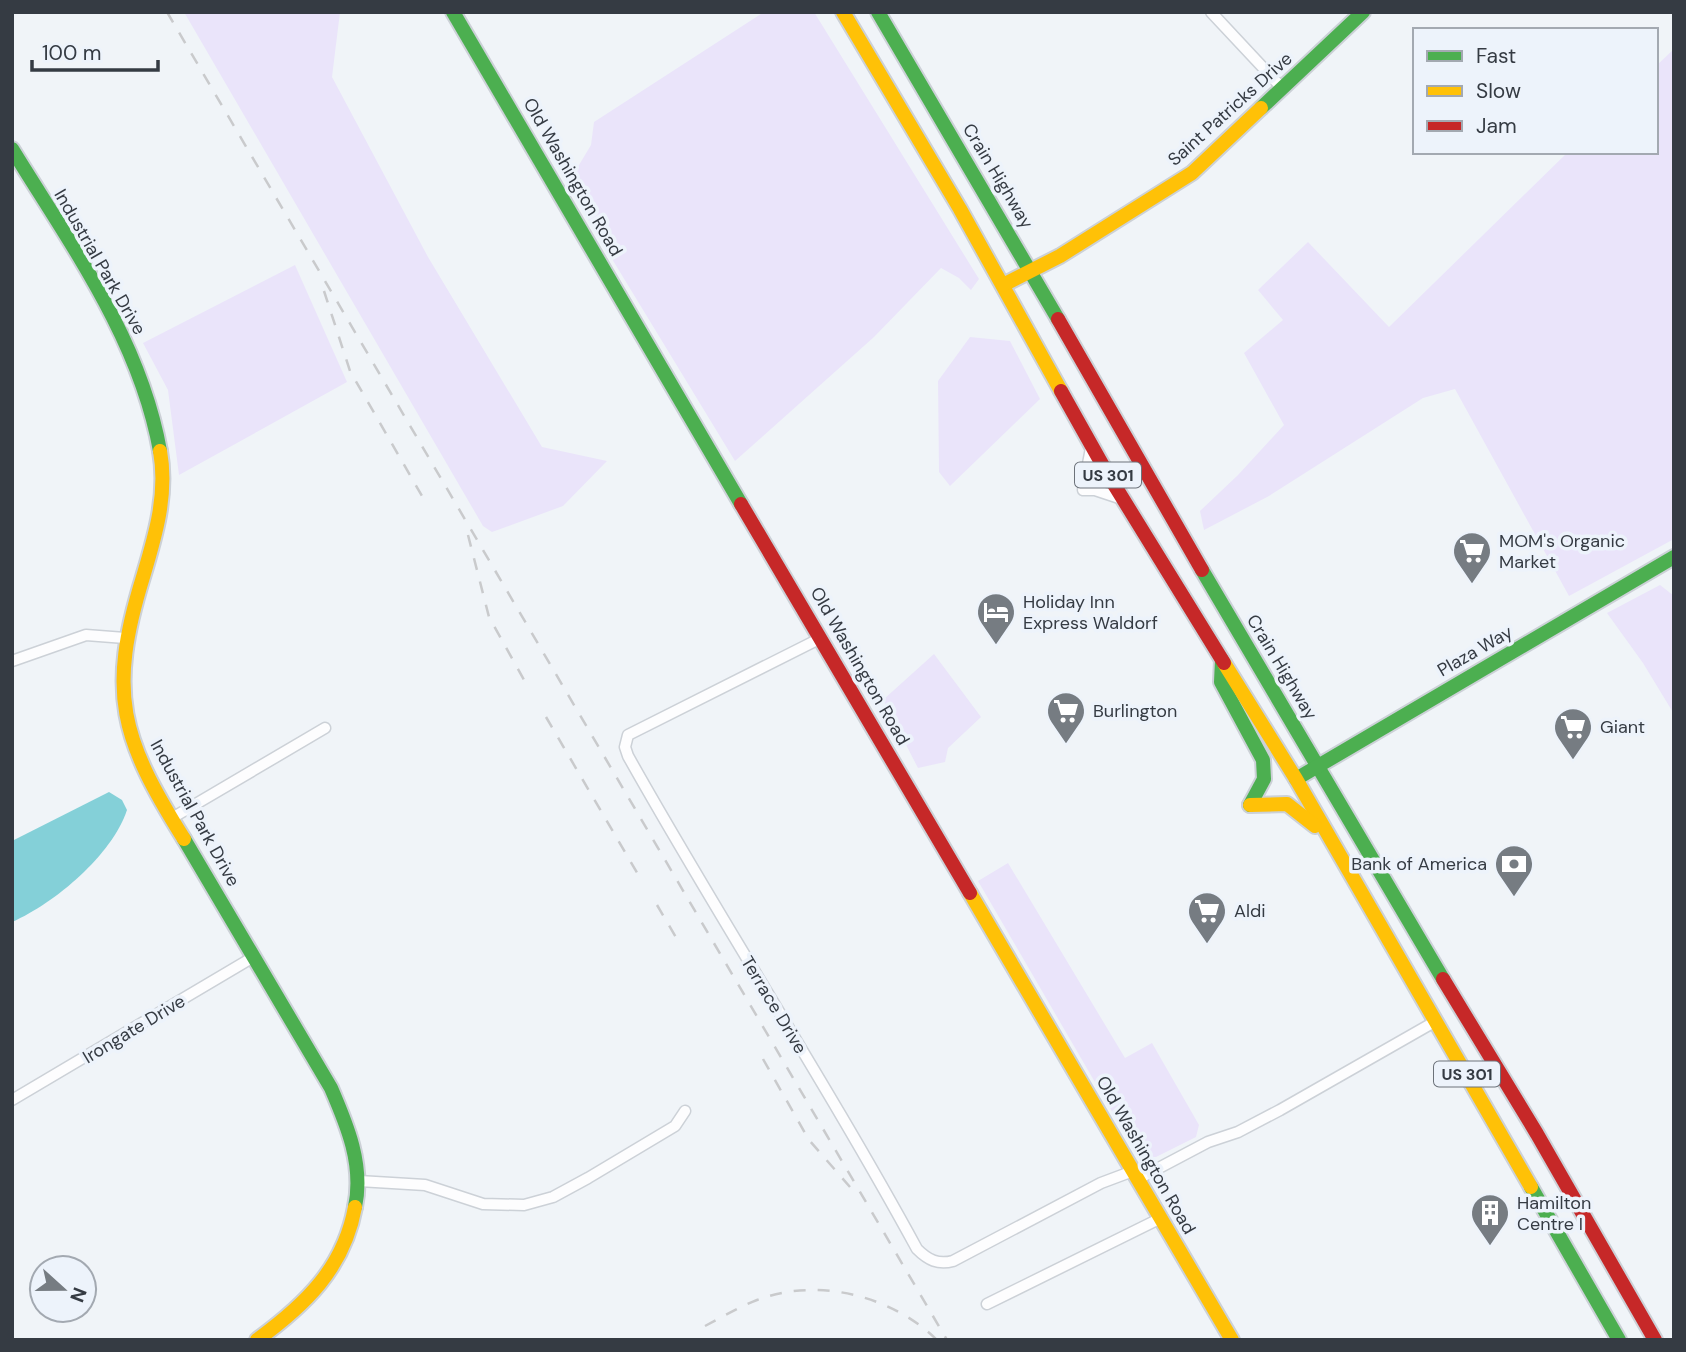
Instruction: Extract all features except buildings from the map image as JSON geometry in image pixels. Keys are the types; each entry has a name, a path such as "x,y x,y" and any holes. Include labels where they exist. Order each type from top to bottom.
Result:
{"main road":[{"name":"Old Washington Road","path":"453,12 1232,1340"},
{"name":"US 301","path":"843,12 1003,285 1124,500 1296,779 1619,1340"},
{"name":"Crain Highway","path":"878,12 1030,270 1076,358 1319,766 1354,833 1537,1134 1655,1340"},
{"name":"Saint Patricks Drive","path":"1003,285 1060,256 1192,173 1363,12"},
{"name":"Industrial Park Drive","path":"12,149 138,367 158,424 163,465 161,507 125,638 121,673 125,718 138,755 173,818 344,1111 354,1146 359,1181 351,1229 334,1267 303,1308 257,1340"},
{"name":"Plaza Way","path":"1296,779 1674,557"},
{"path":"1222,660 1221,682 1263,760 1264,779 1250,805 1287,804 1325,832"}],"street":[{"path":"1211,12 1282,88"},
{"path":"1092,444 1083,490 1109,493 1124,500"},
{"path":"12,661 86,635 125,638"},
{"name":"Terrace Drive","path":"821,638 628,735 625,747 628,756 681,850 828,1094 917,1249 925,1257 940,1264 953,1261 1101,1183 1136,1175"},
{"path":"173,818 326,728"},
{"name":"Irongate Drive","path":"12,1100 255,956"},
{"path":"1136,1175 1208,1142 1238,1132 1436,1021"},
{"path":"359,1181 416,1184 482,1204 524,1205 561,1193 628,1155 675,1126 684,1111"},
{"path":"987,1304 1161,1218"}],"shaded area":[{"path":"184,12 340,12 332,77 428,257 542,447 607,461 563,506 492,532 483,526"},
{"path":"764,12 814,12 979,279 971,290 959,278 941,268 874,337 735,461 567,185 591,145 594,122"},
{"path":"1674,49 1674,539 1569,596 1455,389 1423,398 1269,496 1204,530 1200,511 1284,425 1244,353 1283,320 1258,290 1308,242 1389,327 1566,154 1658,154 1658,64"},
{"path":"295,265 347,382 179,475 168,390 143,343"},
{"path":"970,337 1010,341 1040,399 950,486 939,472 938,381"},
{"path":"1660,585 1674,596 1674,714 1643,663 1607,613"},
{"path":"934,654 981,717 948,748 945,762 918,768 883,700"},
{"path":"1008,863 1125,1058 1152,1043 1199,1125 1196,1137 1156,1157 1143,1157 1135,1151 978,881"}],"water":[{"path":"109,792 122,800 127,810 109,844 80,876 63,890 29,914 12,922 12,841"}],"railway":[{"path":"167,12 947,1340"},
{"path":"324,291 350,371 422,496"},
{"path":"468,535 489,617 528,687"},
{"path":"546,717 639,876"},
{"path":"657,905 677,939"},
{"path":"763,1059 809,1140 850,1187"},
{"path":"705,1326 750,1303 780,1293 828,1291 852,1294 876,1302 919,1324 937,1340"}],"traffic: fast":[{"path":"453,12 741,504"},
{"path":"878,12 1058,319"},
{"path":"1261,108 1363,12"},
{"path":"12,149 101,294 120,332 137,370 160,451"},
{"path":"1296,779 1674,557"},
{"path":"1202,570 1443,979"},
{"path":"1222,660 1221,682 1263,760 1264,779 1250,805"},
{"path":"184,839 331,1088 348,1131 356,1161 355,1207"},
{"path":"1531,1187 1619,1340"}],"traffic: slow":[{"path":"843,12 960,209 1061,391"},
{"path":"1003,285 1060,256 1192,173 1261,108"},
{"path":"160,451 162,483 159,515 132,618 125,653 124,685 126,714 134,743 146,772 184,839"},
{"path":"1224,663 1296,779 1531,1187"},
{"path":"1250,805 1287,804 1315,826"},
{"path":"970,893 1232,1340"},
{"path":"257,1340 306,1299 332,1267 350,1229 355,1207"}],"traffic: jam":[{"path":"1058,319 1202,570"},
{"path":"1061,391 1107,473 1224,663"},
{"path":"741,504 970,893"},
{"path":"1443,979 1537,1134 1655,1340"}],"place":[{"name":"MOM's Organic Market","path":"1472,585"},
{"name":"Holiday Inn Express Waldorf","path":"996,646"},
{"name":"Burlington","path":"1066,745"},
{"name":"Giant","path":"1573,761"},
{"name":"Bank of America","path":"1514,898"},
{"name":"Aldi","path":"1207,945"},
{"name":"Hamilton Centre I","path":"1490,1247"}]}
